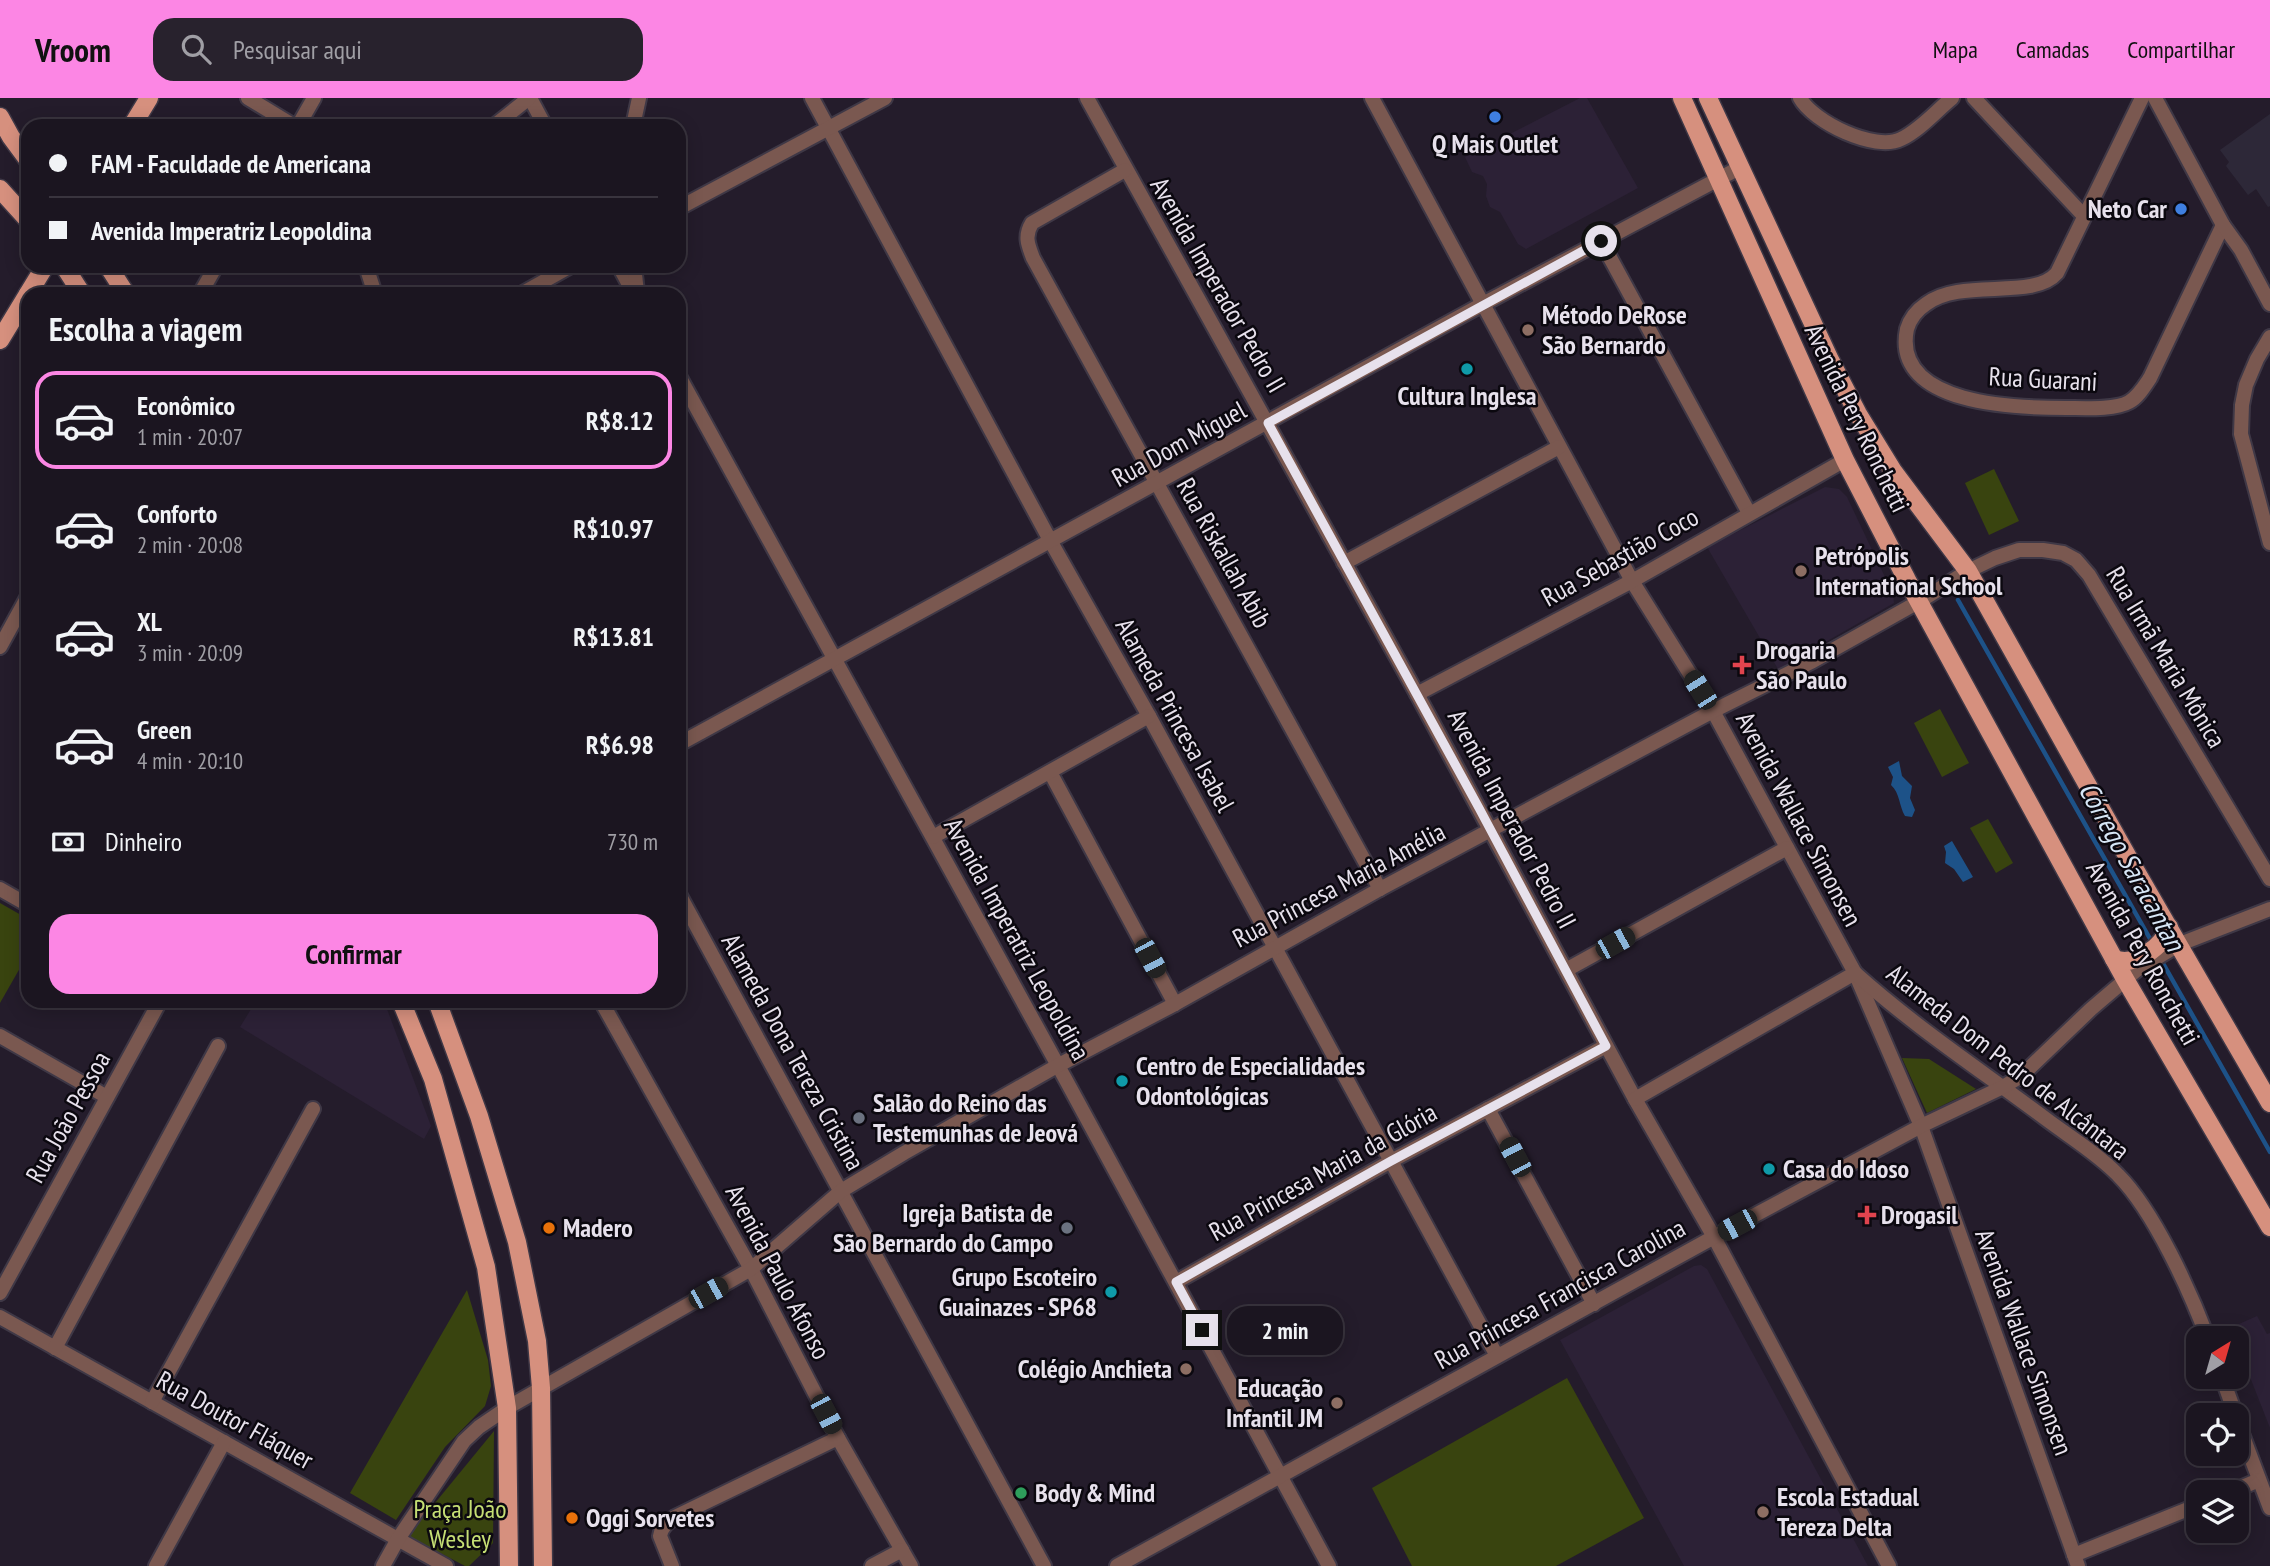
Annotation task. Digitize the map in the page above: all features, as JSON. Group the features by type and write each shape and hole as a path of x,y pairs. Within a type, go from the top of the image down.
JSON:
{"main road":[{"path":"136,119 149,98"},
{"name":"Avenida Pery Ronchetti","path":"1682,98 1846,460 1907,580 2114,959 2132,969 2270,1227"},
{"name":"Avenida Pery Ronchetti","path":"1709,98 1830,360 1858,414 1893,471 1968,571 2169,927 2169,946 2270,1103"},
{"path":"0,117 21,151"},
{"path":"0,189 21,212"},
{"path":"0,340 21,306"},
{"path":"2132,969 2169,946"},
{"path":"404,1008 433,1079 486,1267 508,1408 509,1566"},
{"path":"440,1008 480,1116 517,1242 537,1341 541,1388 543,1566"}],"street":[{"path":"248,98 284,119"},
{"path":"300,119 314,98"},
{"path":"503,119 529,98 541,119"},
{"path":"634,119 639,98"},
{"name":"Alameda Princesa Isabel","path":"812,98 1051,542 1149,716 1497,1356"},
{"path":"686,204 885,98"},
{"name":"Avenida Imperador Pedro II","path":"1087,98 1417,694 1635,1099 1714,1237 1889,1566"},
{"name":"Avenida Wallace Simonsen","path":"1372,98 1632,580 1713,711 1855,973 1921,1126 2076,1561"},
{"path":"1800,98 1817,116 1850,134 1886,143 1900,140 1952,98"},
{"path":"1974,98 2084,216"},
{"name":"Rua Guarani","path":"2141,98 2057,273 2051,279 2035,285 1950,291 1931,300 1916,311 1908,327 1906,347 1914,367 1927,382 1948,393 1983,403 2022,408 2090,408 2129,403 2150,379 2223,225"},
{"path":"2155,98 2223,225 2241,250 2270,304"},
{"name":"Rua Dom Miguel","path":"686,740 1483,304 1741,167"},
{"name":"Rua Riskallah Abib","path":"1125,170 1032,223 1027,231 1027,244 1380,889"},
{"path":"1601,241 1749,513"},
{"path":"534,287 558,273"},
{"path":"2270,337 2246,385 2241,434 2270,543"},
{"name":"Avenida Imperatriz Leopoldina","path":"686,389 933,836 1329,1566"},
{"path":"1344,564 1559,446"},
{"name":"Rua Sebastião Coco","path":"1417,694 1632,580 1846,460"},
{"name":"Rua Irmã Maria Mônica","path":"1968,571 1994,558 2019,550 2063,553 2076,560 2089,575 2270,879"},
{"name":"Rua Princesa Maria Amélia","path":"383,1566 464,1441 479,1427 541,1388 751,1269 841,1191 1057,1066 1175,1004 1380,889 1713,711 1813,661 1968,571"},
{"path":"0,647 21,609"},
{"path":"933,836 1149,716"},
{"path":"1049,772 1175,1004"},
{"path":"1566,970 1787,848"},
{"path":"0,888 21,901"},
{"name":"Alameda Dona Tereza Cristina","path":"686,907 1044,1566"},
{"path":"2169,946 2270,909"},
{"name":"Rua Princesa Francisca Carolina","path":"1117,1566 1714,1237 1921,1126 2003,1087 2021,1076 2132,969"},
{"path":"1635,1099 1855,973"},
{"name":"Alameda Dom Pedro de Alcântara","path":"1855,973 1919,1028 2003,1087 2119,1175 2164,1242 2202,1326"},
{"name":"Rua João Pessoa","path":"0,1293 156,1008"},
{"name":"Avenida Paulo Afonso","path":"605,1008 751,1269 838,1438 911,1566"},
{"path":"0,1036 107,1097"},
{"path":"55,1348 218,1046"},
{"name":"Rua Princesa Maria da Glória","path":"1176,1282 1391,1161 1606,1046"},
{"path":"152,1402 313,1109"},
{"path":"1488,1109 1594,1304"},
{"name":"Rua Doutor Fláquer","path":"0,1317 446,1566"},
{"path":"673,1566 660,1536 663,1527 675,1517 838,1438"},
{"path":"156,1566 224,1442"},
{"path":"2249,1453 2270,1508"},
{"path":"2249,1484 2259,1480"},
{"path":"2076,1561 2186,1511"},
{"path":"872,1566 902,1550"}],"shaded area":[{"path":"1580,98 1587,98 1638,188 1526,249 1518,244 1500,212 1490,207 1486,196 1487,184 1483,176 1472,172 1465,157"},
{"path":"2270,114 2268,207 2256,189 2248,195 2226,166 2229,162 2220,150"},
{"name":"Petrópolis International School","path":"1825,487 1839,489 1847,497 1893,594 1894,603 1778,669 1707,547"},
{"path":"252,1008 387,1008 431,1126 424,1139 240,1027"},
{"path":"1701,1265 1707,1269 1868,1566 1684,1566 1560,1340 1694,1266"},
{"path":"2257,1316 2267,1334 2270,1333 2270,1428 2249,1375 2249,1326 2234,1326"}],"green space":[{"path":"1994,469 2019,521 1989,535 1965,483"},
{"path":"1940,709 1969,763 1942,777 1914,723"},
{"path":"1988,819 2013,863 1996,873 1970,828"},
{"path":"0,903 21,915 21,966 0,1003"},
{"path":"1902,1058 1929,1059 1976,1089 1927,1113"},
{"path":"467,1290 488,1360 491,1386 485,1406 445,1447 396,1520 350,1493"},
{"path":"1567,1378 1644,1518 1556,1566 1412,1566 1372,1488"},
{"name":"Praça João Wesley","path":"494,1431 493,1543 469,1566 465,1566 408,1536"}],"water":[{"path":"1899,761 1902,776 1912,786 1910,798 1915,810 1912,817 1905,816 1891,785 1893,777 1888,767"},
{"path":"1952,841 1973,877 1963,882 1954,869 1945,863 1944,846"}],"waterway":[{"name":"Córrego Saracantan","path":"1958,600 2153,944"},
{"name":"Córrego Saracantan","path":"2160,958 2270,1152"}],"place":[{"name":"Q Mais Outlet","path":"1495,117"},
{"name":"Neto Car","path":"2181,209"},
{"name":"Método DeRose São Bernardo","path":"1528,330"},
{"name":"Cultura Inglesa","path":"1467,369"},
{"name":"Petrópolis International School","path":"1801,571"},
{"name":"Drogaria São Paulo","path":"1742,665"},
{"name":"Centro de Especialidades Odontológicas","path":"1122,1081"},
{"name":"Salão do Reino das Testemunhas de Jeová","path":"859,1118"},
{"name":"Casa do Idoso","path":"1769,1169"},
{"name":"Drogasil","path":"1867,1215"},
{"name":"Madero","path":"549,1228"},
{"name":"Igreja Batista de São Bernardo do Campo","path":"1067,1228"},
{"name":"Grupo Escoteiro Guainazes - SP68","path":"1111,1292"},
{"name":"Colégio Anchieta","path":"1186,1369"},
{"name":"Educação Infantil JM","path":"1337,1403"},
{"name":"Body & Mind","path":"1021,1493"},
{"name":"Escola Estadual Tereza Delta","path":"1763,1512"},
{"name":"Oggi Sorvetes","path":"572,1518"}],"route":[{"path":"1202,1330 1176,1282 1391,1161 1606,1046 1268,423 1601,241"}]}
